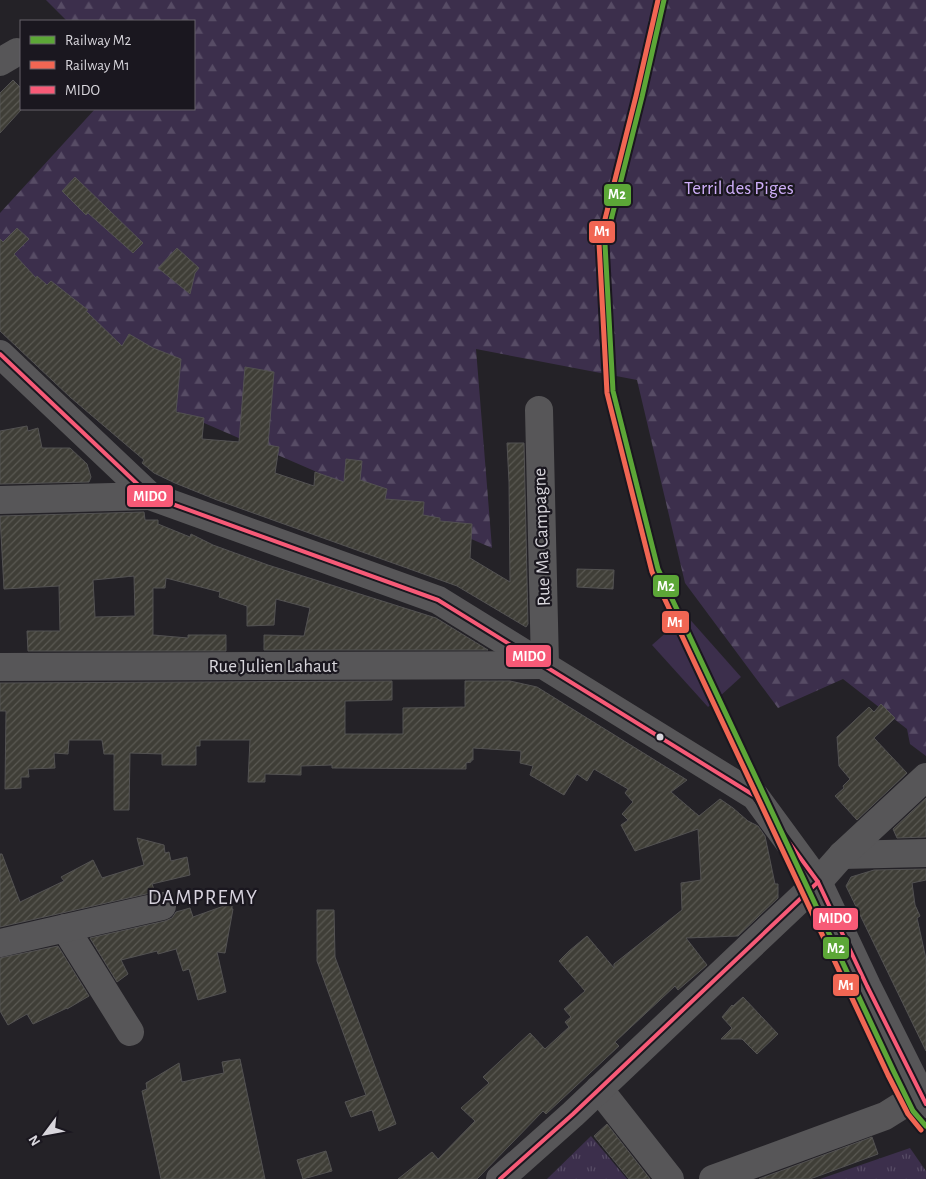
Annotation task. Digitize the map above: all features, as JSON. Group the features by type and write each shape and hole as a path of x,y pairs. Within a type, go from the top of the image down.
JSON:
{"street":[{"path":"0,354 150,496"},
{"name":"Rue Ma Campagne","path":"538,410 546,665"},
{"path":"0,500 150,496 438,600 546,665 755,796 818,882 923,1099 885,1116 713,1179"},
{"name":"Rue Julien Lahaut","path":"0,667 546,665"},
{"path":"500,1179 599,1089 818,882 842,855 926,777"},
{"path":"842,855 926,853"},
{"path":"0,943 162,906"},
{"path":"65,928 130,1032"},
{"path":"599,1089 670,1179"}],"green space":[{"name":"Terril des Piges","path":"46,0 926,0 926,756 910,744 907,729 843,679 778,708 685,583 637,380 476,349 492,548 151,400 0,264 0,213 94,110 195,110 195,20 66,20"},
{"path":"686,615 741,677 708,707 652,645"},
{"path":"591,1136 627,1179 547,1179"},
{"path":"910,1148 926,1171 926,1179 820,1179"}],"building":[{"path":"13,80 20,87 21,110 0,133 0,93"},
{"path":"75,177 143,243 133,253 88,213 86,215 62,191"},
{"path":"17,228 29,239 14,254 36,278 37,276 47,285 51,281 88,310 86,311 122,346 129,334 153,348 181,359 176,412 204,418 202,439 239,442 245,367 274,372 268,445 279,447 275,473 314,486 315,472 344,482 346,459 362,461 360,480 387,489 385,499 424,502 423,515 440,518 440,521 472,524 470,558 510,582 507,443 524,443 528,624 526,627 457,586 217,500 154,473 142,463 144,460 70,397 0,331 0,239 3,242"},
{"path":"177,248 199,268 195,273 190,294 158,268"},
{"path":"27,426 28,431 38,428 42,448 70,448 87,464 91,477 89,482 0,484 0,431"},
{"path":"144,512 145,520 158,520 158,524 190,537 191,534 213,545 268,565 436,618 488,650 264,650 264,635 304,636 310,608 276,599 274,625 247,626 247,606 219,597 220,592 166,578 165,588 153,588 153,635 188,638 188,635 226,635 226,651 28,651 27,631 60,631 59,586 4,589 0,516","holes":["134,576 135,616 95,617 93,580"]},
{"path":"577,569 614,570 613,589 577,587"},
{"path":"392,681 392,700 345,701 345,734 403,734 403,708 465,707 465,681 510,681 537,687 687,780 671,792 699,816 720,799 748,821 758,826 765,836 775,884 778,884 778,898 738,936 686,938 707,965 678,990 675,986 615,1042 619,1046 546,1114 543,1111 477,1179 398,1179 432,1152 438,1159 475,1121 461,1108 489,1083 483,1077 530,1033 545,1049 569,1027 565,1022 571,1017 564,1009 585,991 559,961 569,951 587,936 614,968 614,964 682,910 681,883 701,880 698,829 635,851 621,825 628,820 622,814 633,802 625,793 628,789 594,769 587,781 577,774 564,795 530,775 533,766 520,763 521,751 473,748 473,760 466,763 466,769 332,768 332,765 301,766 301,775 265,774 265,782 248,782 250,740 200,740 200,746 196,746 196,765 162,765 162,754 130,753 129,810 114,810 114,754 104,754 102,740 69,740 68,754 54,753 55,768 28,769 29,777 21,777 21,788 5,789 6,711 0,711 0,683"},
{"path":"881,704 895,718 874,738 907,773 857,820 835,796 850,779 839,766 837,737 869,707 874,712"},
{"path":"926,798 926,837 897,838 893,829"},
{"path":"137,838 164,845 165,853 169,852 171,861 187,857 190,875 152,884 155,892 0,927 0,854 2,854 20,902 64,881 61,877 93,860 102,878 144,865"},
{"path":"926,869 926,880 912,883 915,905 920,916 917,918 926,959 926,1051 846,886 851,877 874,870"},
{"path":"232,903 233,909 225,953 217,952 226,992 198,1000 189,969 183,971 176,949 158,954 157,951 121,960 128,974 117,982 90,938 165,921 172,918 176,912 190,908 193,917"},
{"path":"317,910 334,910 335,957 396,1124 379,1131 372,1110 351,1117 345,1102 366,1095 317,961"},
{"path":"58,946 89,996 67,1009 33,1024 27,1014 8,1025 0,1011 0,958"},
{"path":"743,997 778,1034 757,1054 742,1039 721,1039 732,1028 722,1017 732,1005"},
{"path":"240,1059 265,1179 161,1179 142,1091 147,1089 146,1083 179,1063 182,1082 224,1073 222,1062"},
{"path":"607,1124 650,1179 629,1179 594,1136"},
{"path":"872,1137 878,1154 810,1179 759,1179"},
{"path":"326,1151 332,1171 303,1179 297,1160"}],"rail line":[{"name":"M1","path":"658,0 599,243 607,393 652,572 888,1075 908,1114 921,1130"},
{"name":"M2","path":"664,0 605,244 613,391 658,569 894,1072 913,1111 926,1126"}],"transit line":[{"name":"MIDO","path":"0,354 150,496 438,600 755,796 818,882 926,1104"},
{"name":"MIDO","path":"500,1179 573,1114 818,882"}],"district":[{"name":"DAMPREMY","path":"203,897"}]}
